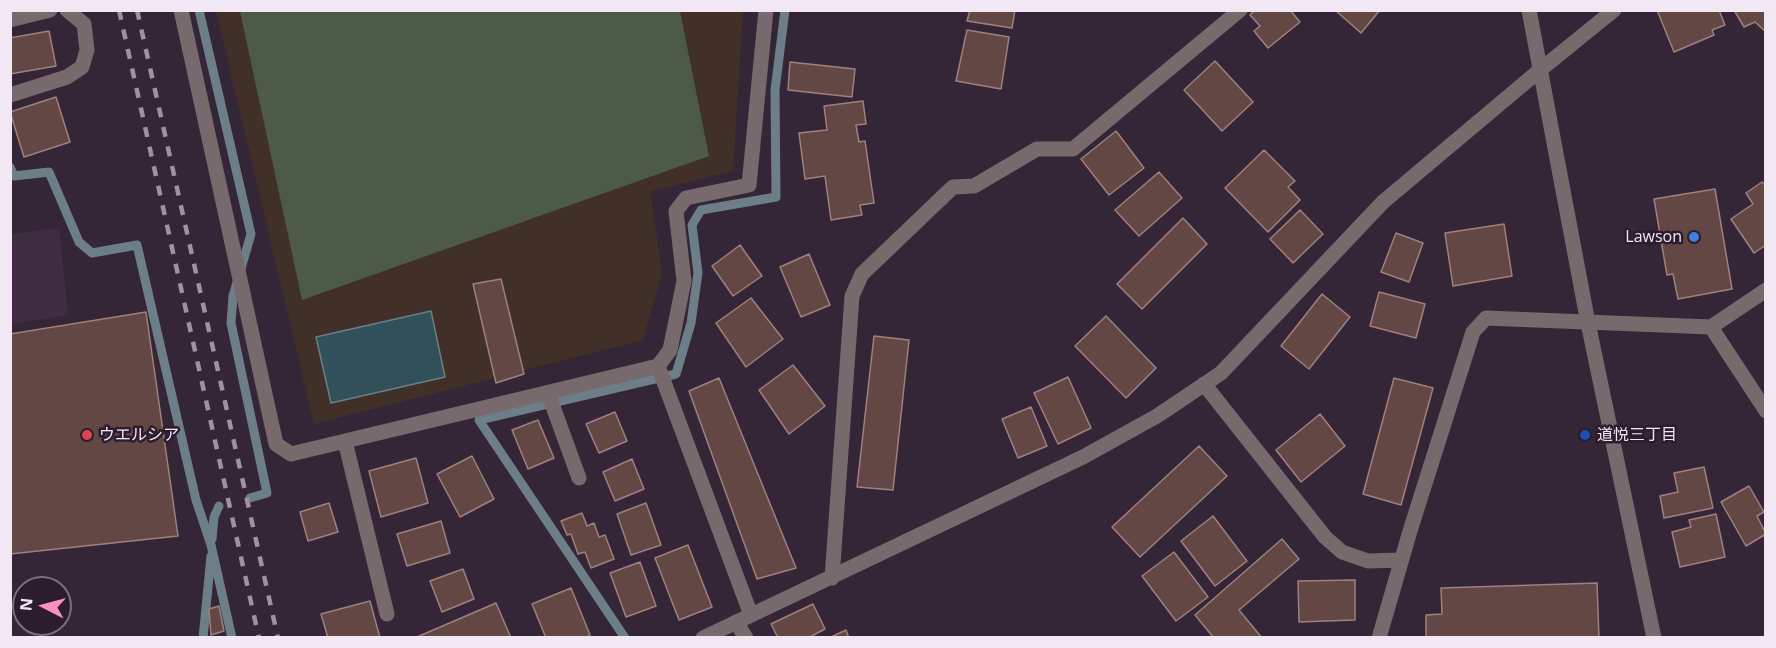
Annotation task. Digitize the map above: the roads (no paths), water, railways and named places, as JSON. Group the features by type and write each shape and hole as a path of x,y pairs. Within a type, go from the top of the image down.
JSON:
{"street":[{"path":"10,20 50,10"},
{"path":"10,95 67,77 82,67 87,50 84,24 68,10"},
{"path":"181,10 276,444 291,454 658,366 670,350 684,281 676,211 686,198 749,185 766,10"},
{"path":"832,578 852,296 862,274 953,187 974,186 1037,149 1072,148 1240,10"},
{"path":"1529,10 1588,322 1654,638"},
{"path":"703,638 1083,457 1156,416 1221,373 1383,202 1614,10"},
{"path":"1379,638 1401,560 1473,332 1486,318 1711,327 1766,291"},
{"path":"1711,327 1766,411"},
{"path":"658,366 751,615"},
{"path":"1204,384 1324,537 1342,552 1368,561 1401,560"},
{"path":"548,394 579,478"},
{"path":"345,441 387,614"},
{"path":"736,622 746,638"}],"water":[{"path":"431,311 445,377 331,403 316,337"}],"waterway":[{"path":"199,10 251,234 233,296 231,323 267,493 250,498"},
{"path":"625,638 479,420 676,374 691,323 698,273 692,225 701,210 776,197 775,90 785,10"},
{"path":"10,167 14,176 49,172 79,242 92,253 137,245 196,500 211,545 232,638"},
{"path":"212,539 214,517 219,506"},
{"path":"203,638 211,556"}],"railway":[{"path":"119,10 259,638"},
{"path":"137,10 278,638"}],"place":[{"name":"Lawson","path":"1694,237"},
{"name":"ウエルシア","path":"87,435"},
{"name":"道悦三丁目","path":"1585,435"}]}
